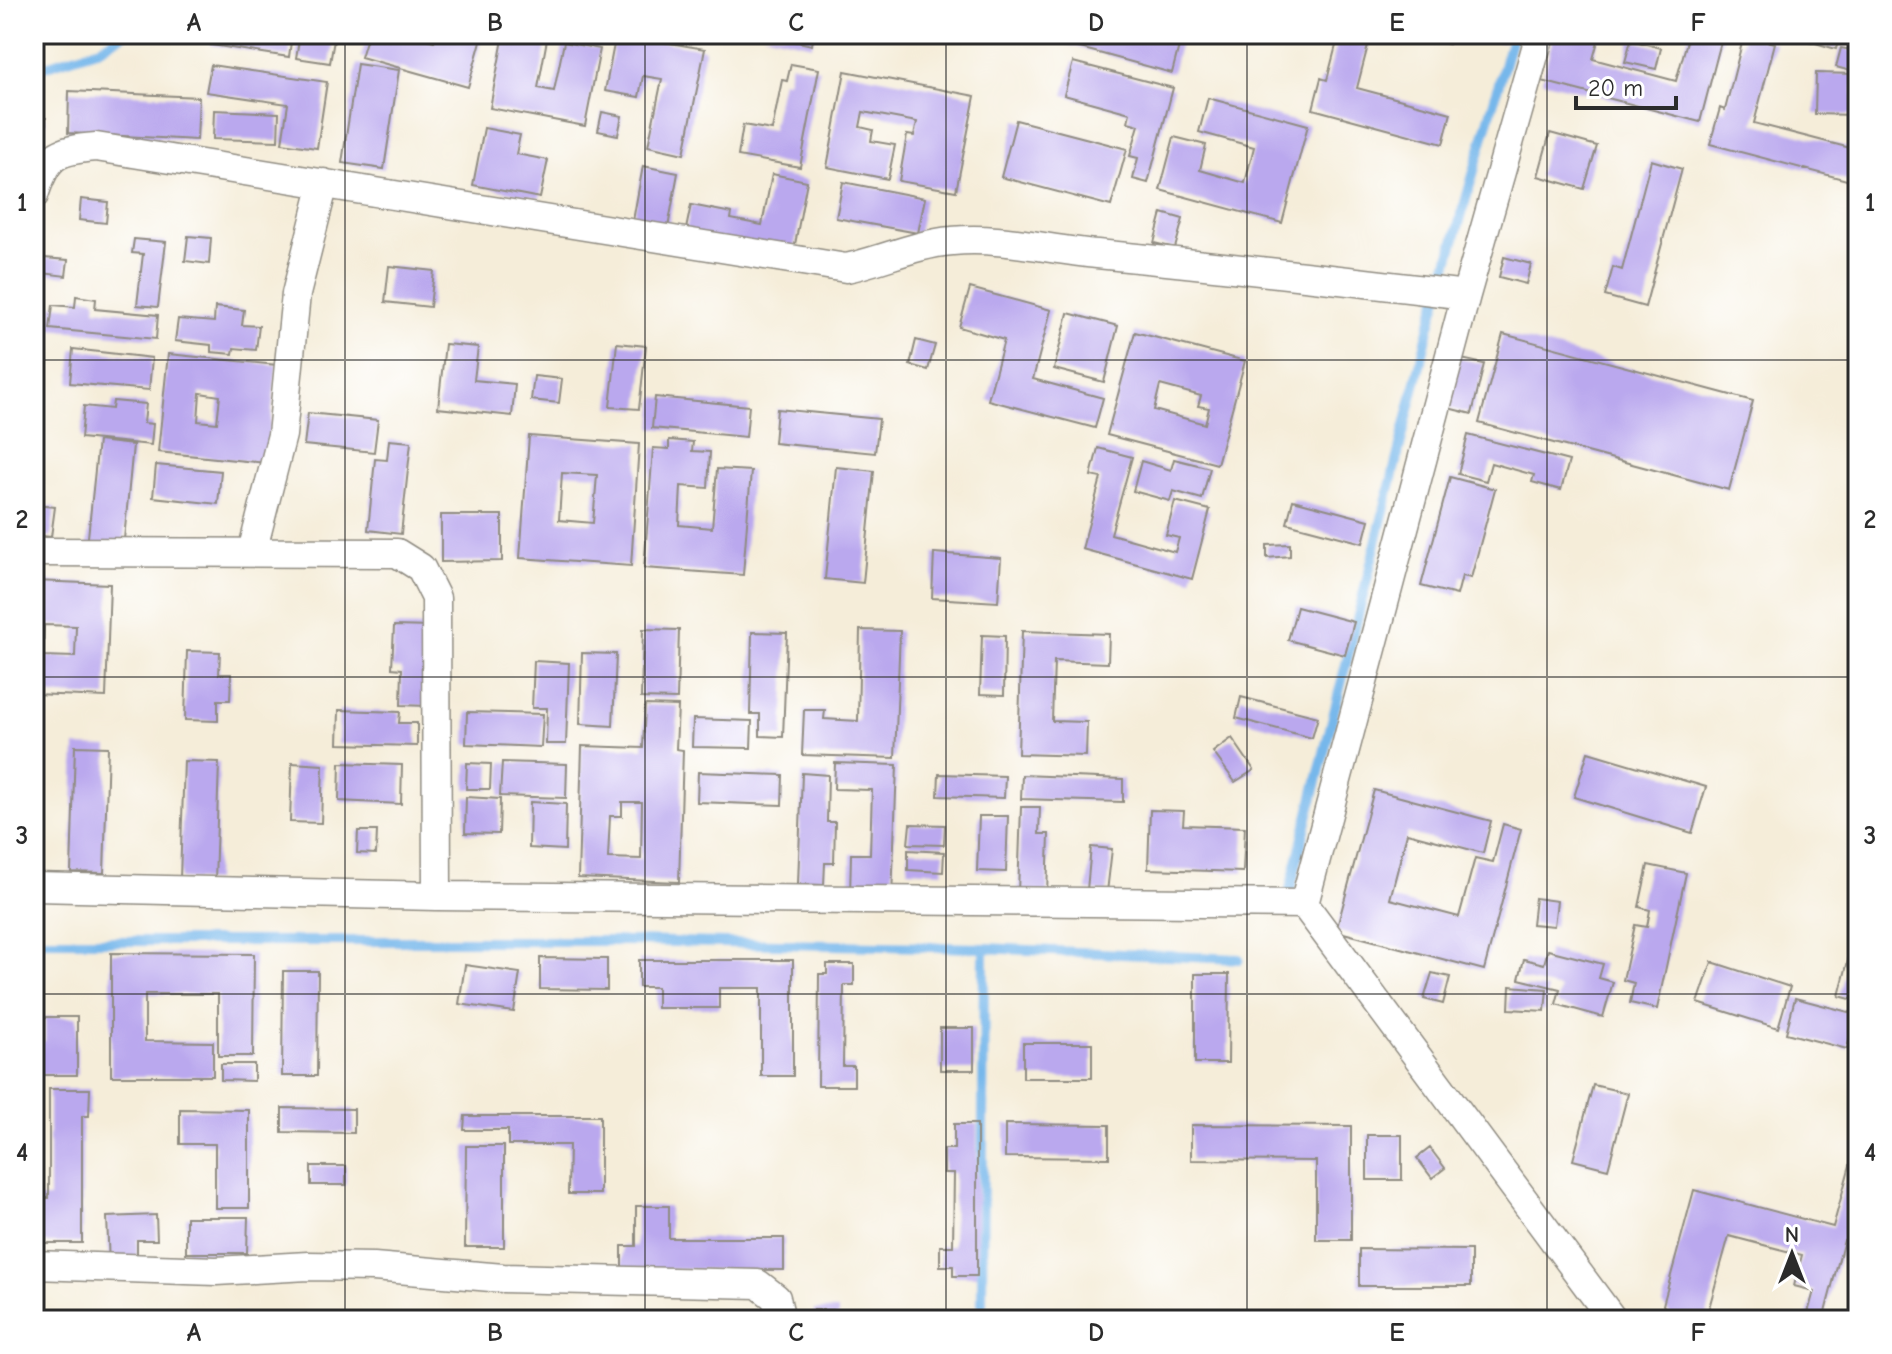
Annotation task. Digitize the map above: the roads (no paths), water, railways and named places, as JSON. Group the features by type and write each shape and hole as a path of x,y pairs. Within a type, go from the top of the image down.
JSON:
{"street":[{"path":"1304,904 1466,295 1540,34"},
{"path":"34,195 44,166 67,149 96,147 846,268 950,241 985,240 1068,252 1281,272 1466,295"},
{"path":"252,552 282,435 296,294 324,183"},
{"path":"34,552 397,553 421,568 436,598 437,896"},
{"path":"34,887 437,896 1304,904"},
{"path":"1304,904 1613,1320"},
{"path":"34,1265 79,1269 216,1271 308,1266 374,1267 503,1278 758,1284 776,1298 781,1320"}],"waterway":[{"path":"34,70 96,50 124,34"},
{"path":"1287,902 1429,329 1513,34"},
{"path":"34,941 626,941 984,948 1239,959"},
{"path":"982,1304 984,948"}]}
